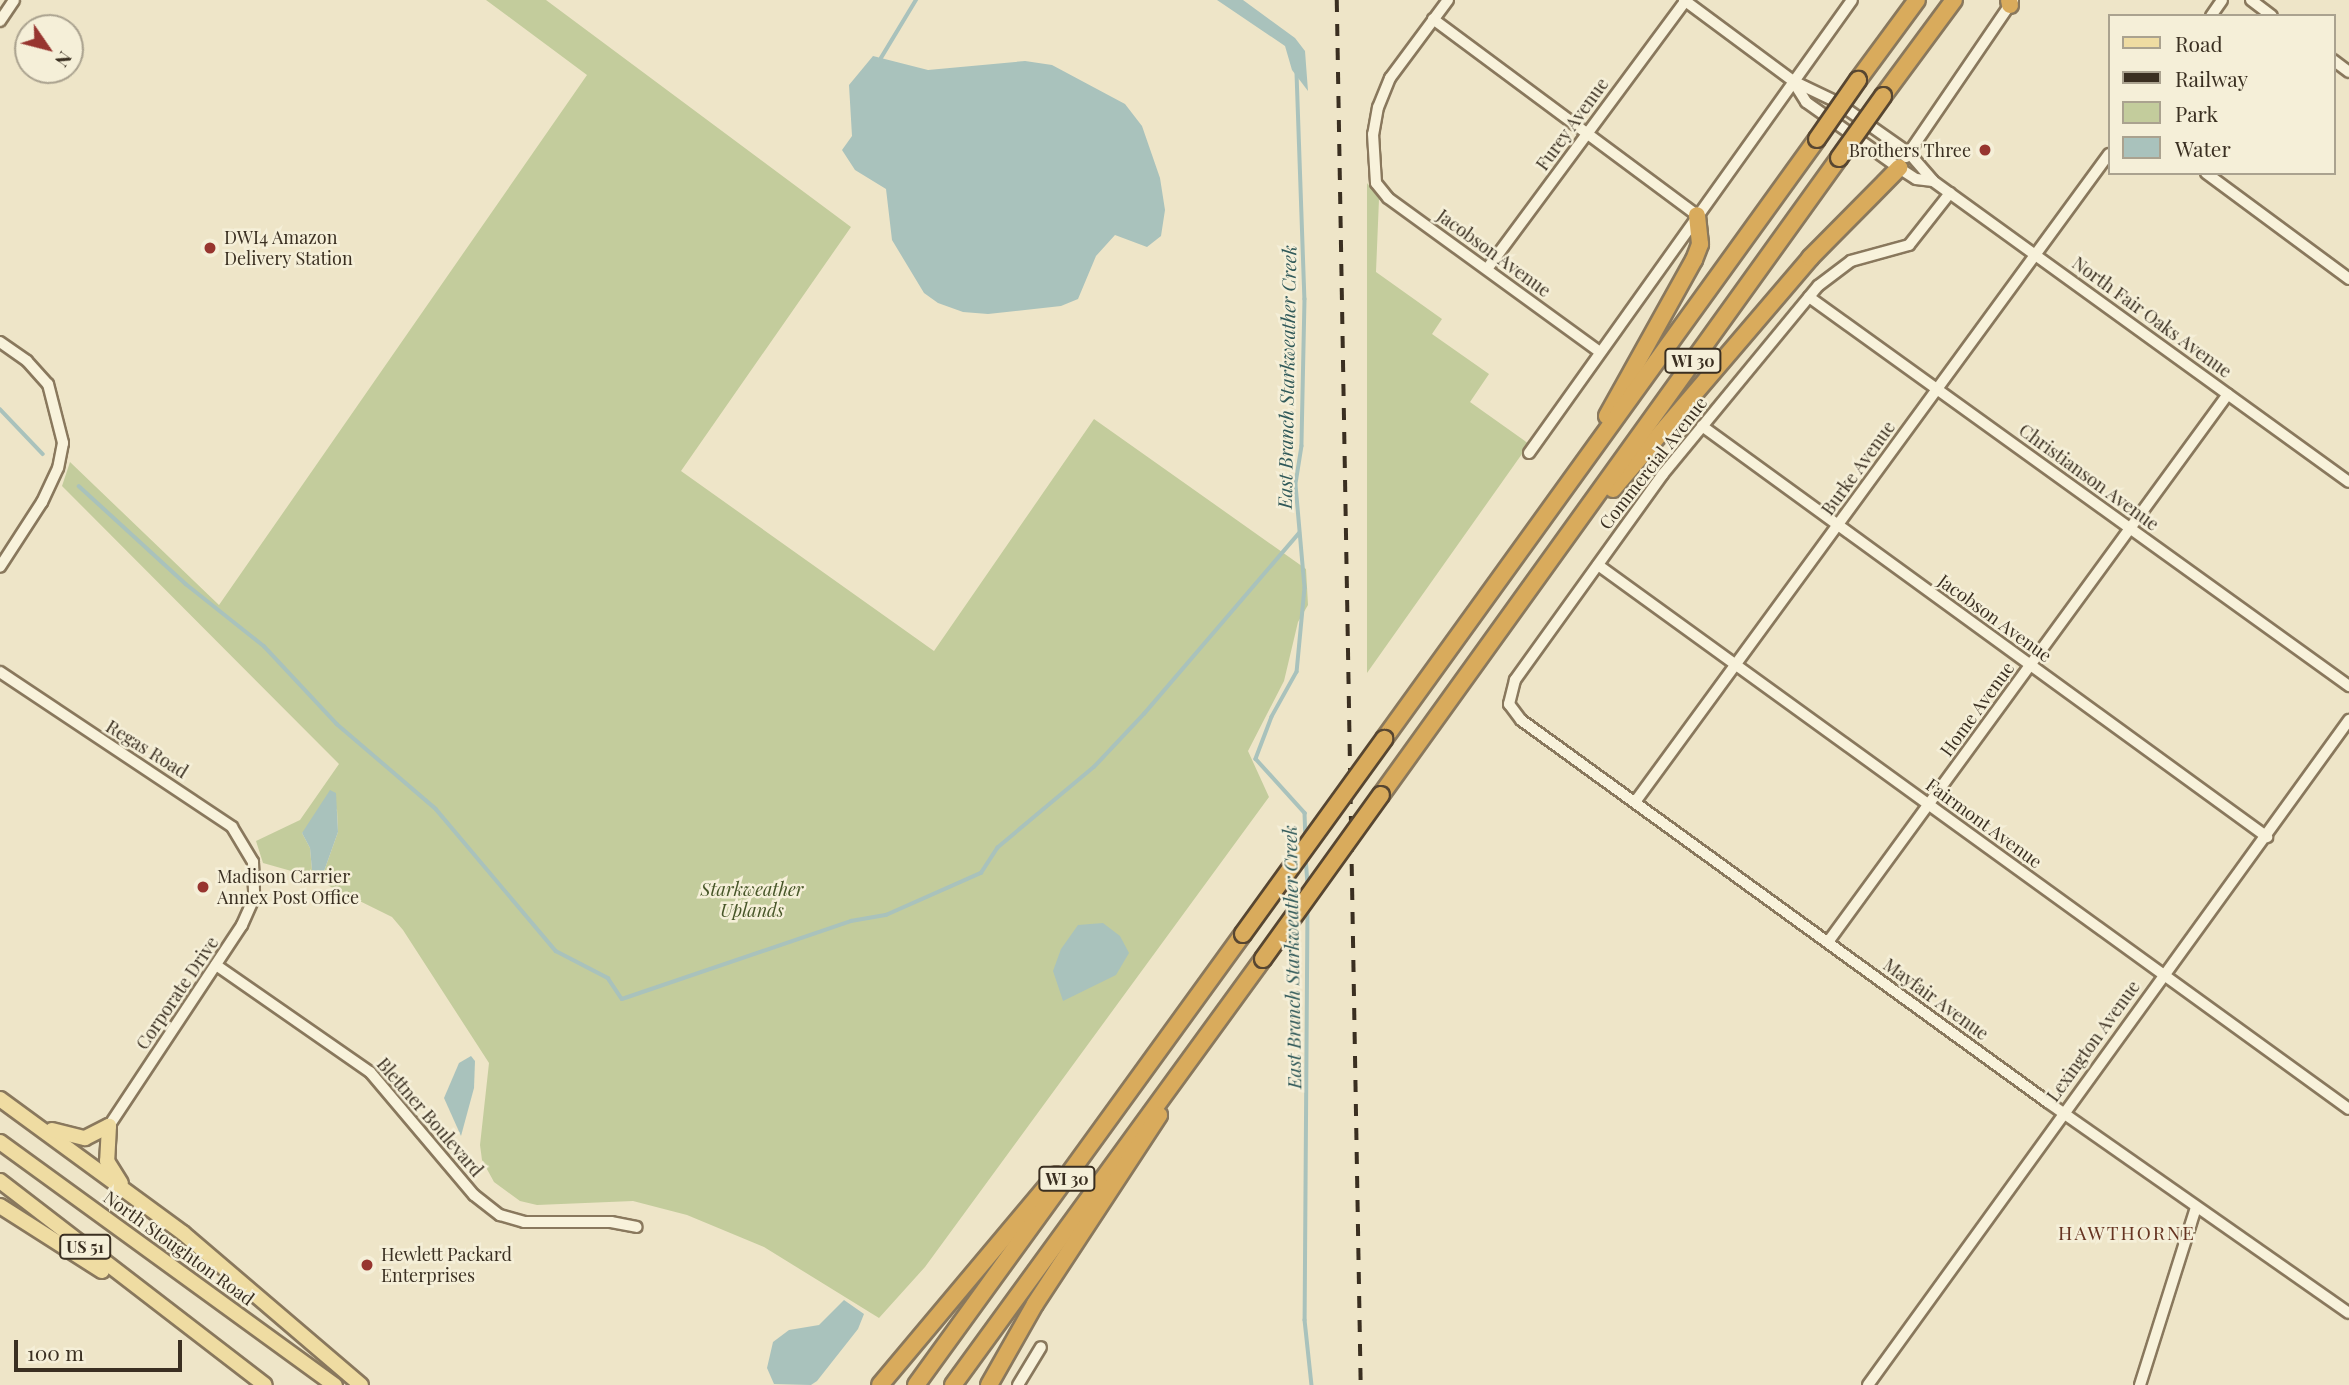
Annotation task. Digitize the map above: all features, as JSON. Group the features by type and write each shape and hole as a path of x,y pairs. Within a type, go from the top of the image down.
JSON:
{"highway":[{"name":"WI 30","path":"916,1385 1917,0"},
{"name":"WI 30","path":"953,1385 1954,0"},
{"path":"1546,565 1810,258 1899,169"},
{"path":"1565,488 1694,260 1700,244 1697,215"},
{"path":"880,1385 1045,1191 1216,972"},
{"path":"989,1385 1035,1304 1150,1133 1183,1069"}],"main road":[{"path":"0,1099 143,1202"},
{"path":"19,1113 75,1138 109,1126 106,1150 111,1171 143,1202 360,1385"},
{"name":"North Stoughton Road","path":"0,1142 335,1385"},
{"name":"US 51","path":"0,1181 265,1385"},
{"path":"0,1206 170,1314"}],"street":[{"path":"0,21 15,0"},
{"path":"1448,0 1433,19 1697,215"},
{"name":"North Fair Oaks Avenue","path":"1685,0 1793,81 1835,101 1909,153 1933,181 2349,482"},
{"name":"Furey Avenue","path":"1487,269 1685,0"},
{"path":"1529,453 1852,0"},
{"path":"2251,0 2270,14"},
{"path":"1899,169 2011,2"},
{"name":"Jacobson Avenue","path":"1433,19 1390,78 1378,107 1373,134 1375,177 1388,198 1600,352"},
{"name":"North Fair Oaks Avenue","path":"1793,81 1806,102 1899,169 1916,179 1933,181"},
{"name":"Burke Avenue","path":"1635,802 2108,155"},
{"path":"2209,175 2349,279"},
{"name":"Commercial Avenue","path":"1509,704 1515,680 1598,565 1702,426 1809,297 1851,261 1909,245 1950,193"},
{"name":"Christianson Avenue","path":"1809,297 2349,686"},
{"path":"0,342 26,361 48,384 63,443 58,468 42,502 0,567"},
{"name":"Home Avenue","path":"1828,942 2228,394"},
{"name":"Jacobson Avenue","path":"1702,426 2267,837"},
{"name":"Fairmont Avenue","path":"1598,565 2349,1109"},
{"name":"Regas Road","path":"0,672 232,827 247,849 254,872"},
{"name":"Mayfair Avenue","path":"1509,704 1521,720 2063,1113 2349,1313"},
{"name":"Lexington Avenue","path":"1868,1385 2163,975 2267,837 2349,720"},
{"name":"Corporate Drive","path":"109,1126 216,965 251,907 254,872"},
{"name":"Blettner Boulevard","path":"216,965 370,1072 474,1195 500,1215 524,1222 611,1222 637,1227"},
{"path":"2140,1385 2196,1206"},
{"path":"1018,1385 1041,1347"}],"green space":[{"name":"Starkweather Uplands","path":"486,0 546,0 851,227 681,471 934,651 1094,419 1306,569 1308,605 1298,622 1284,681 1248,751 1269,797 925,1267 879,1318 764,1247 687,1215 633,1201 537,1205 520,1201 494,1182 482,1160 480,1145 489,1063 403,930 392,917 309,876 263,863 256,841 300,820 339,764 62,486 70,462 219,605 587,75","holes":["337,809 338,832 323,874 312,870 310,848 302,833"]},
{"path":"1367,183 1379,199 1376,272 1442,319 1432,334 1489,374 1470,402 1529,444 1367,673"}],"water":[{"path":"1217,0 1243,0 1295,38 1305,51 1308,91 1292,70 1285,46"},
{"path":"873,56 928,70 1025,61 1052,65 1125,104 1142,126 1160,178 1165,210 1161,236 1147,247 1115,235 1096,256 1078,299 1061,306 988,314 963,312 938,303 924,293 892,240 886,189 855,170 842,150 852,136 849,85"},
{"path":"330,790 336,793 338,832 323,874 312,870 310,848 302,833"},
{"path":"1103,923 1120,936 1129,953 1116,975 1063,1001 1053,971 1061,949 1078,925"},
{"path":"471,1056 475,1061 474,1088 461,1136 444,1098 459,1063"},
{"path":"844,1300 864,1314 858,1329 817,1381 811,1385 774,1384 767,1368 773,1342 789,1330 819,1325"}],"waterway":[{"path":"881,58 916,0"},
{"name":"East Branch Starkweather Creek","path":"1297,73 1305,299 1302,446 1296,485 1305,588 1297,672 1272,717 1256,759 1305,813 1306,838"},
{"path":"0,409 43,454"},
{"path":"79,486 186,584 264,646 337,724 436,809 556,951 608,978 622,999 851,921 886,915 981,873 997,848 1094,767 1144,714 1299,533"},
{"name":"East Branch Starkweather Creek","path":"1306,856 1308,886"},
{"name":"East Branch Starkweather Creek","path":"1308,905 1305,1320 1312,1385"}],"railway":[{"path":"1337,0 1361,1385"}],"place":[{"name":"Brothers Three","path":"1985,150"},
{"name":"DWI4 Amazon Delivery Station","path":"210,248"},
{"name":"Madison Carrier Annex Post Office","path":"203,887"},
{"name":"Hewlett Packard Enterprises","path":"367,1265"}],"district":[{"name":"HAWTHORNE","path":"2127,1233"}]}
